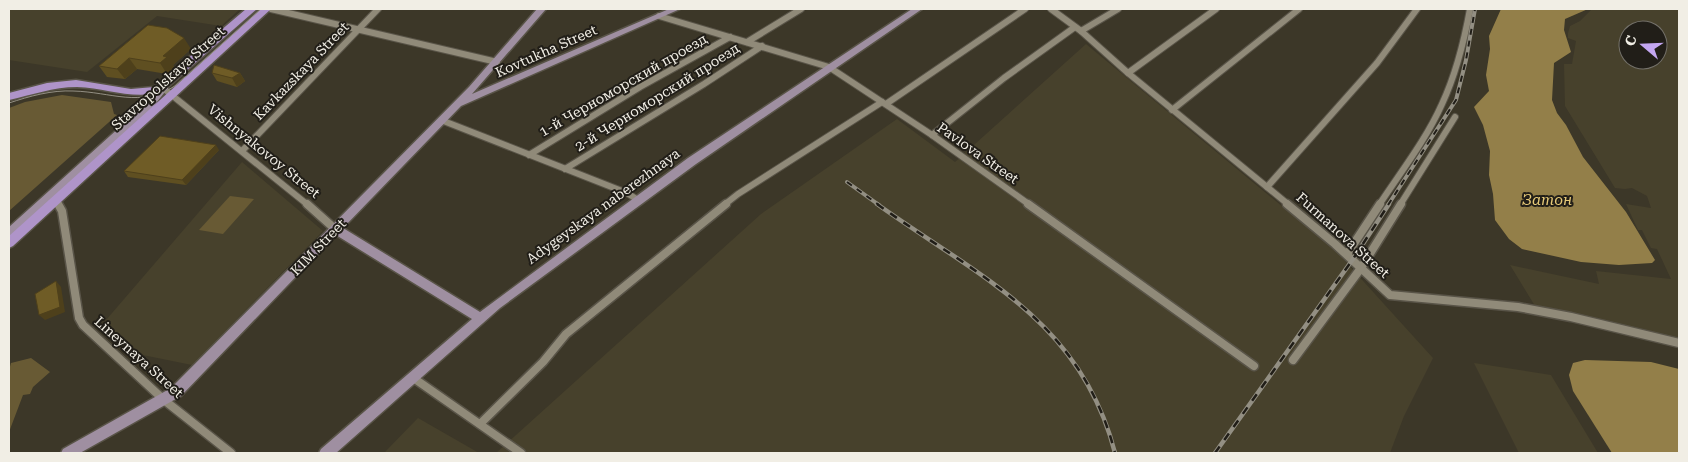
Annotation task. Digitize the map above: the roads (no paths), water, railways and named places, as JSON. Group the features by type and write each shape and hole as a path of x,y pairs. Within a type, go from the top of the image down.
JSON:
{"main road":[{"name":"Stavropolskaya Street","path":"9,243 112,148 252,9"},
{"name":"Stavropolskaya Street","path":"168,92 266,9"},
{"path":"9,98 35,89 66,84 85,84 130,92 168,92"},
{"name":"Stavropolskaya Street","path":"112,148 145,114 153,101 144,95 130,92"}],"street":[{"path":"271,9 359,28 363,31 498,62"},
{"name":"Kavkazskaya Street","path":"242,151 378,9"},
{"name":"KIM Street","path":"68,453 176,392 498,62 542,9"},
{"name":"Kovtukha Street","path":"455,106 676,9"},
{"path":"747,42 801,9"},
{"name":"Adygeyskaya naberezhnaya","path":"326,453 480,318 638,200 829,67 918,9"},
{"path":"480,424 543,362 566,334 738,194 884,103 1025,9"},
{"name":"Furmanova Street","path":"1051,9 1078,29 1128,74 1347,254 1390,295 1518,307 1571,317 1679,343"},
{"path":"932,136 1004,78 1078,29 1118,9"},
{"path":"1128,74 1216,9"},
{"path":"1172,110 1299,9"},
{"path":"1267,187 1377,63 1417,9"},
{"path":"1347,254 1425,135 1442,105 1461,54 1470,9"},
{"name":"Pavlova Street","path":"659,16 829,67 932,136 1254,366"},
{"name":"1-й Черноморский проезд","path":"529,155 640,86 730,37"},
{"name":"2-й Черноморский проезд","path":"565,169 704,84 762,46"},
{"name":"Stavropolskaya Street","path":"9,233 153,101 168,92"},
{"name":"Vishnyakovoy Street","path":"168,92 289,188 335,230 480,318"},
{"path":"1293,360 1361,268 1454,117"},
{"path":"441,120 627,193 638,200"},
{"name":"Lineynaya Street","path":"56,198 62,211 79,318 83,325 164,400 231,453"},
{"path":"412,377 521,453"}],"water":[{"name":"Затон","path":"1501,9 1588,9 1565,19 1564,30 1571,52 1554,63 1552,100 1557,113 1566,125 1583,157 1626,212 1655,260 1652,263 1619,265 1581,262 1522,249 1509,239 1495,220 1489,175 1490,151 1483,125 1474,107 1489,91 1486,75 1490,49 1489,36"},
{"path":"1585,360 1651,362 1679,369 1679,453 1612,453 1573,391 1569,375 1573,363"}],"tram line":[{"path":"9,103 57,91 87,92 137,98 162,93 175,86 261,9"}],"railway":[{"path":"1388,205 1456,100 1466,60 1475,9"},
{"path":"847,182 879,205"},
{"path":"877,204 988,280 1022,306 1052,335 1078,368 1099,407 1115,453"},
{"path":"1215,453 1353,259 1389,204"}]}
